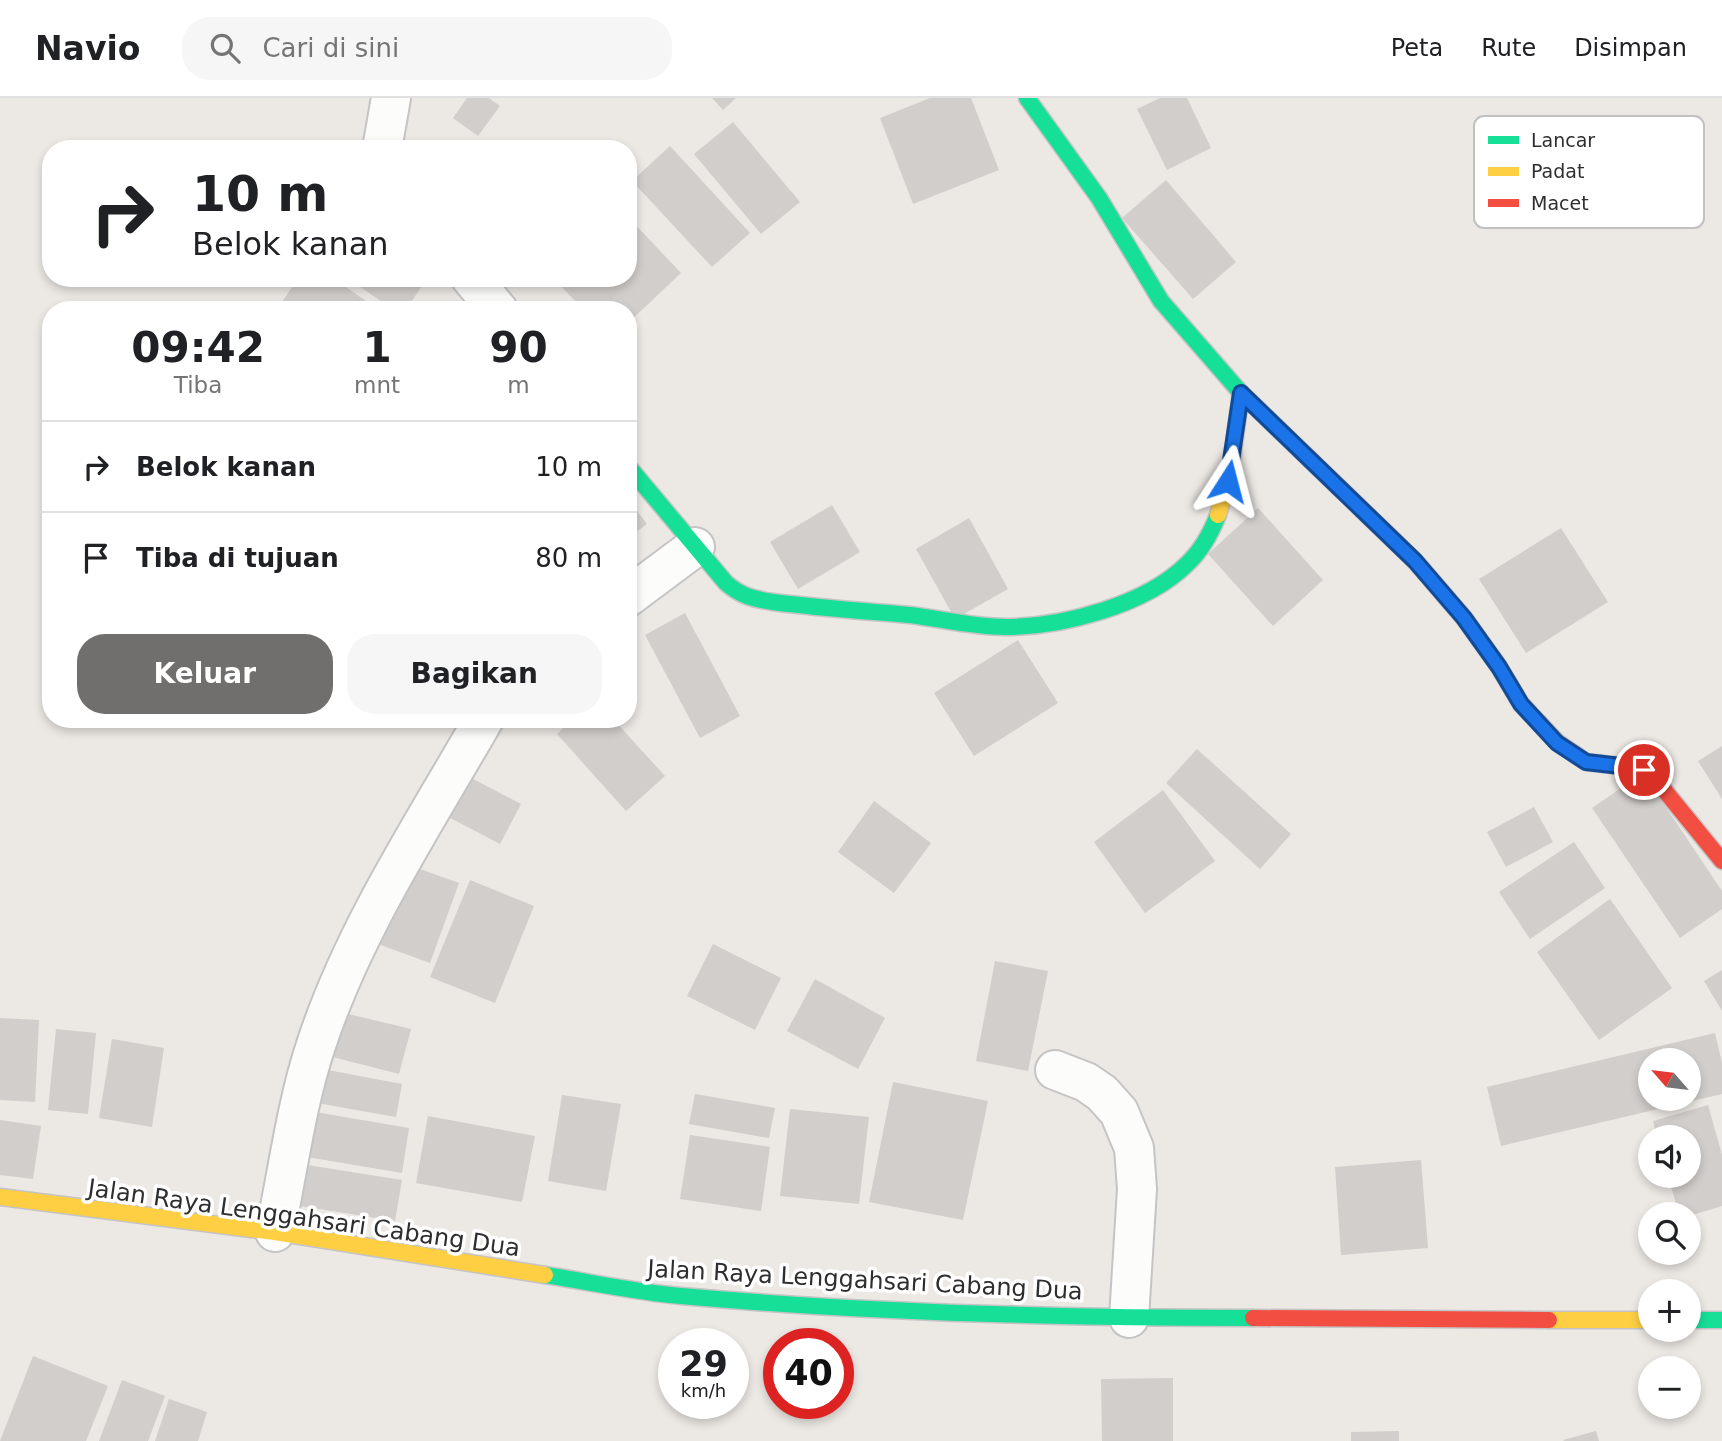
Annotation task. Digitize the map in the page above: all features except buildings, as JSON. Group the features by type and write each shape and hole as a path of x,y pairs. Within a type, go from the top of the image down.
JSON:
{"street":[{"path":"384,140 391,98"},
{"path":"1027,98 1099,198 1161,301 1241,393 1415,561 1464,618 1499,667 1521,704 1557,743 1586,762 1638,768 1652,775 1722,861"},
{"path":"479,287 490,301"},
{"path":"637,477 726,583 739,594 751,599 1005,627 1063,621 1120,604 1148,591 1179,570 1202,548 1219,513 1228,481 1241,393"},
{"path":"637,590 695,547"},
{"path":"275,1232 306,1081 331,1004 374,912 479,728"},
{"path":"1055,1070 1086,1082 1102,1093 1119,1112 1134,1148 1137,1188 1129,1318"},
{"name":"Jalan Raya Lenggahsari Cabang Dua","path":"0,1196 275,1232 679,1296 895,1310 1129,1318 1638,1320"},
{"path":"1701,1320 1722,1320"}],"traffic: fast":[{"path":"1027,98 1099,198 1161,301 1241,393 1415,561 1464,618"},
{"path":"637,477 726,583 742,594 773,602 910,615 981,626 1052,623 1102,611 1126,602 1170,578 1187,564 1206,541 1218,515"},
{"path":"545,1275 664,1294 824,1307 1039,1316 1253,1318"},
{"path":"1701,1320 1722,1320"}],"traffic: slow":[{"path":"1218,515 1230,473 1241,393"},
{"path":"0,1197 275,1232 545,1275"},
{"path":"1549,1320 1638,1320"}],"traffic: jam":[{"path":"1464,618 1499,667 1521,704 1557,742 1586,762 1638,768 1652,775 1722,861"},
{"path":"1253,1318 1549,1320"}],"route":[{"path":"1228,481 1241,393 1415,561 1464,618 1499,667 1521,704 1557,743 1586,762 1644,770"}]}
